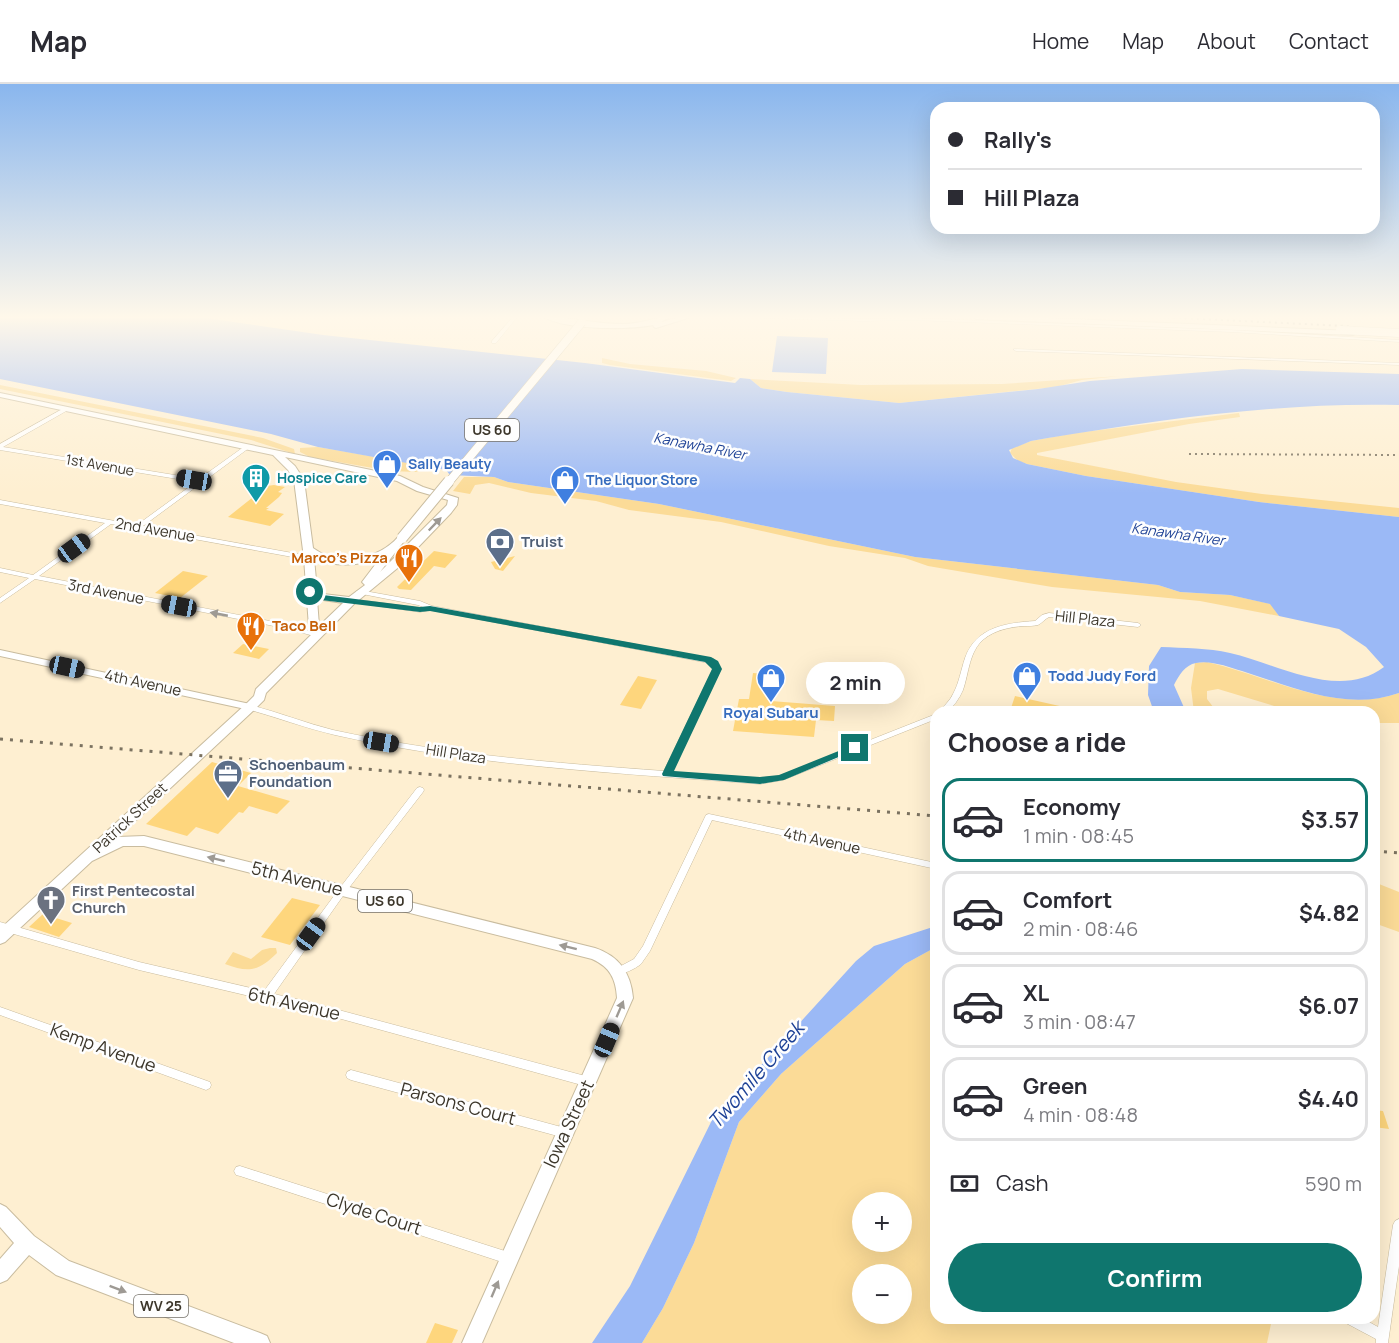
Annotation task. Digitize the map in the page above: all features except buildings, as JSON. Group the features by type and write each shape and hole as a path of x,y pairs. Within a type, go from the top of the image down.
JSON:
{"main road":[{"name":"Patrick Street","path":"3,931 88,857 255,702 268,694 330,632 394,547 538,376"},
{"path":"0,395 400,479 420,489 453,498 448,511 396,564 355,598 321,597 310,592"},
{"path":"277,454 290,466 298,480 308,553 314,627 318,635"},
{"path":"290,466 296,462 310,461"},
{"path":"308,553 346,562 377,556 394,547"},
{"name":"Patrick Street","path":"255,702 260,692 339,611 355,598"},
{"path":"136,813 135,832 144,841"},
{"path":"88,857 121,841 144,841"},
{"name":"5th Avenue","path":"144,841 595,954 611,962 620,971"},
{"name":"Iowa Street","path":"472,1343 625,998 625,987 620,971"},
{"name":"WV 25","path":"0,1213 27,1243 63,1268 260,1343"},
{"path":"0,1273 27,1243"}],"street":[{"path":"0,447 66,409"},
{"name":"1st Avenue","path":"0,447 200,482"},
{"path":"138,527 247,447"},
{"name":"2nd Avenue","path":"0,502 138,527 308,553"},
{"path":"0,601 110,522"},
{"name":"3rd Avenue","path":"0,570 285,626 318,635"},
{"path":"355,598 378,596 420,603 430,608 704,658 715,663 717,669 667,774"},
{"path":"355,598 420,610 430,608"},
{"name":"Hill Plaza","path":"949,706 958,696 970,651 989,633 1006,626 1037,623 1044,616 1049,615 1138,625"},
{"name":"4th Avenue","path":"0,652 255,702"},
{"name":"Hill Plaza","path":"255,702 322,729 392,744 497,760 760,781 780,778 930,718"},
{"path":"266,997 342,891 420,790"},
{"name":"4th Avenue","path":"620,971 637,962 647,948 709,817 930,865"},
{"name":"6th Avenue","path":"3,931 589,1082"},
{"name":"Kemp Avenue","path":"0,1011 206,1085"},
{"name":"Parsons Court","path":"351,1075 565,1133"},
{"name":"Clyde Court","path":"240,1171 508,1258"},
{"path":"1358,1324 1382,1339 1399,1225"}],"shaded area":[{"path":"691,376 736,378 731,381"},
{"path":"1120,376 1082,380 1056,387 899,403 761,388 750,379 861,385 1002,384"},
{"path":"0,385 263,438 294,449 295,454 251,440 0,389"},
{"path":"1239,413 1240,417 1189,424 1037,453 1037,455 1176,482 1262,494 1399,508 1399,517 1259,502 1086,476 1027,464 1018,461 1010,453 1012,448 1031,441 1075,433"},
{"path":"318,447 427,466 416,472 390,471 310,457 300,452 300,448"},
{"path":"464,477 494,477 508,482 659,504 915,557 1158,585 1180,592 1230,595 1271,604 1279,616 1200,601 1052,587 928,566 905,558 829,546 721,522 629,510 596,501 531,493 489,483 475,485 470,494 453,491"},
{"path":"1207,662 1327,697 1375,699 1399,693 1399,723 1380,723 1380,706 1274,706 1218,689 1207,691 1207,699 1212,706 1193,706 1191,688 1195,663"},
{"path":"1380,884 1399,892 1399,932 1380,925"},
{"path":"276,948 277,953 259,967 241,969 225,964 233,952 251,959 262,950"},
{"path":"930,950 930,1324 1271,1324 1267,1343 642,1343 663,1308 694,1243 739,1122 781,1074 905,964"}],"water":[{"name":"Kanawha River","path":"0,376 681,376 735,383 740,378 750,379 761,388 899,403 1156,376 1399,376 1399,405 1311,406 1223,413 1048,438 1031,441 1009,450 1013,458 1027,464 1086,476 1259,502 1399,517 1399,693 1359,700 1339,699 1300,690 1225,666 1202,662 1186,668 1174,685 1183,706 1152,706 1148,695 1149,666 1161,647 1205,649 1230,653 1308,677 1328,680 1348,681 1366,677 1384,667 1366,647 1339,629 1279,616 1270,604 1230,595 1180,592 1158,585 915,557 659,504 508,482 494,477 450,475 446,470 318,447 271,434 0,379"},
{"name":"Twomile Creek","path":"930,928 930,950 905,964 781,1074 739,1122 694,1243 663,1308 642,1343 592,1343 630,1286 713,1118 856,961 874,946"}],"railway":[{"path":"1189,454 1399,455"},
{"path":"0,739 930,816"},
{"path":"1380,851 1399,853"}],"place":[{"name":"Sally Beauty","path":"387,490"},
{"name":"Hospice Care","path":"256,504"},
{"name":"The Liquor Store","path":"565,506"},
{"name":"Truist","path":"500,568"},
{"name":"Marco's Pizza","path":"409,584"},
{"name":"Taco Bell","path":"251,652"},
{"name":"Todd Judy Ford","path":"1027,702"},
{"name":"Royal Subaru","path":"771,704"},
{"name":"Schoenbaum Foundation","path":"228,800"},
{"name":"First Pentecostal Church","path":"51,926"}],"route":[{"path":"310,592 321,597 420,610 430,608 708,659 715,663 717,669 667,774 760,781 780,778 855,748"}]}
